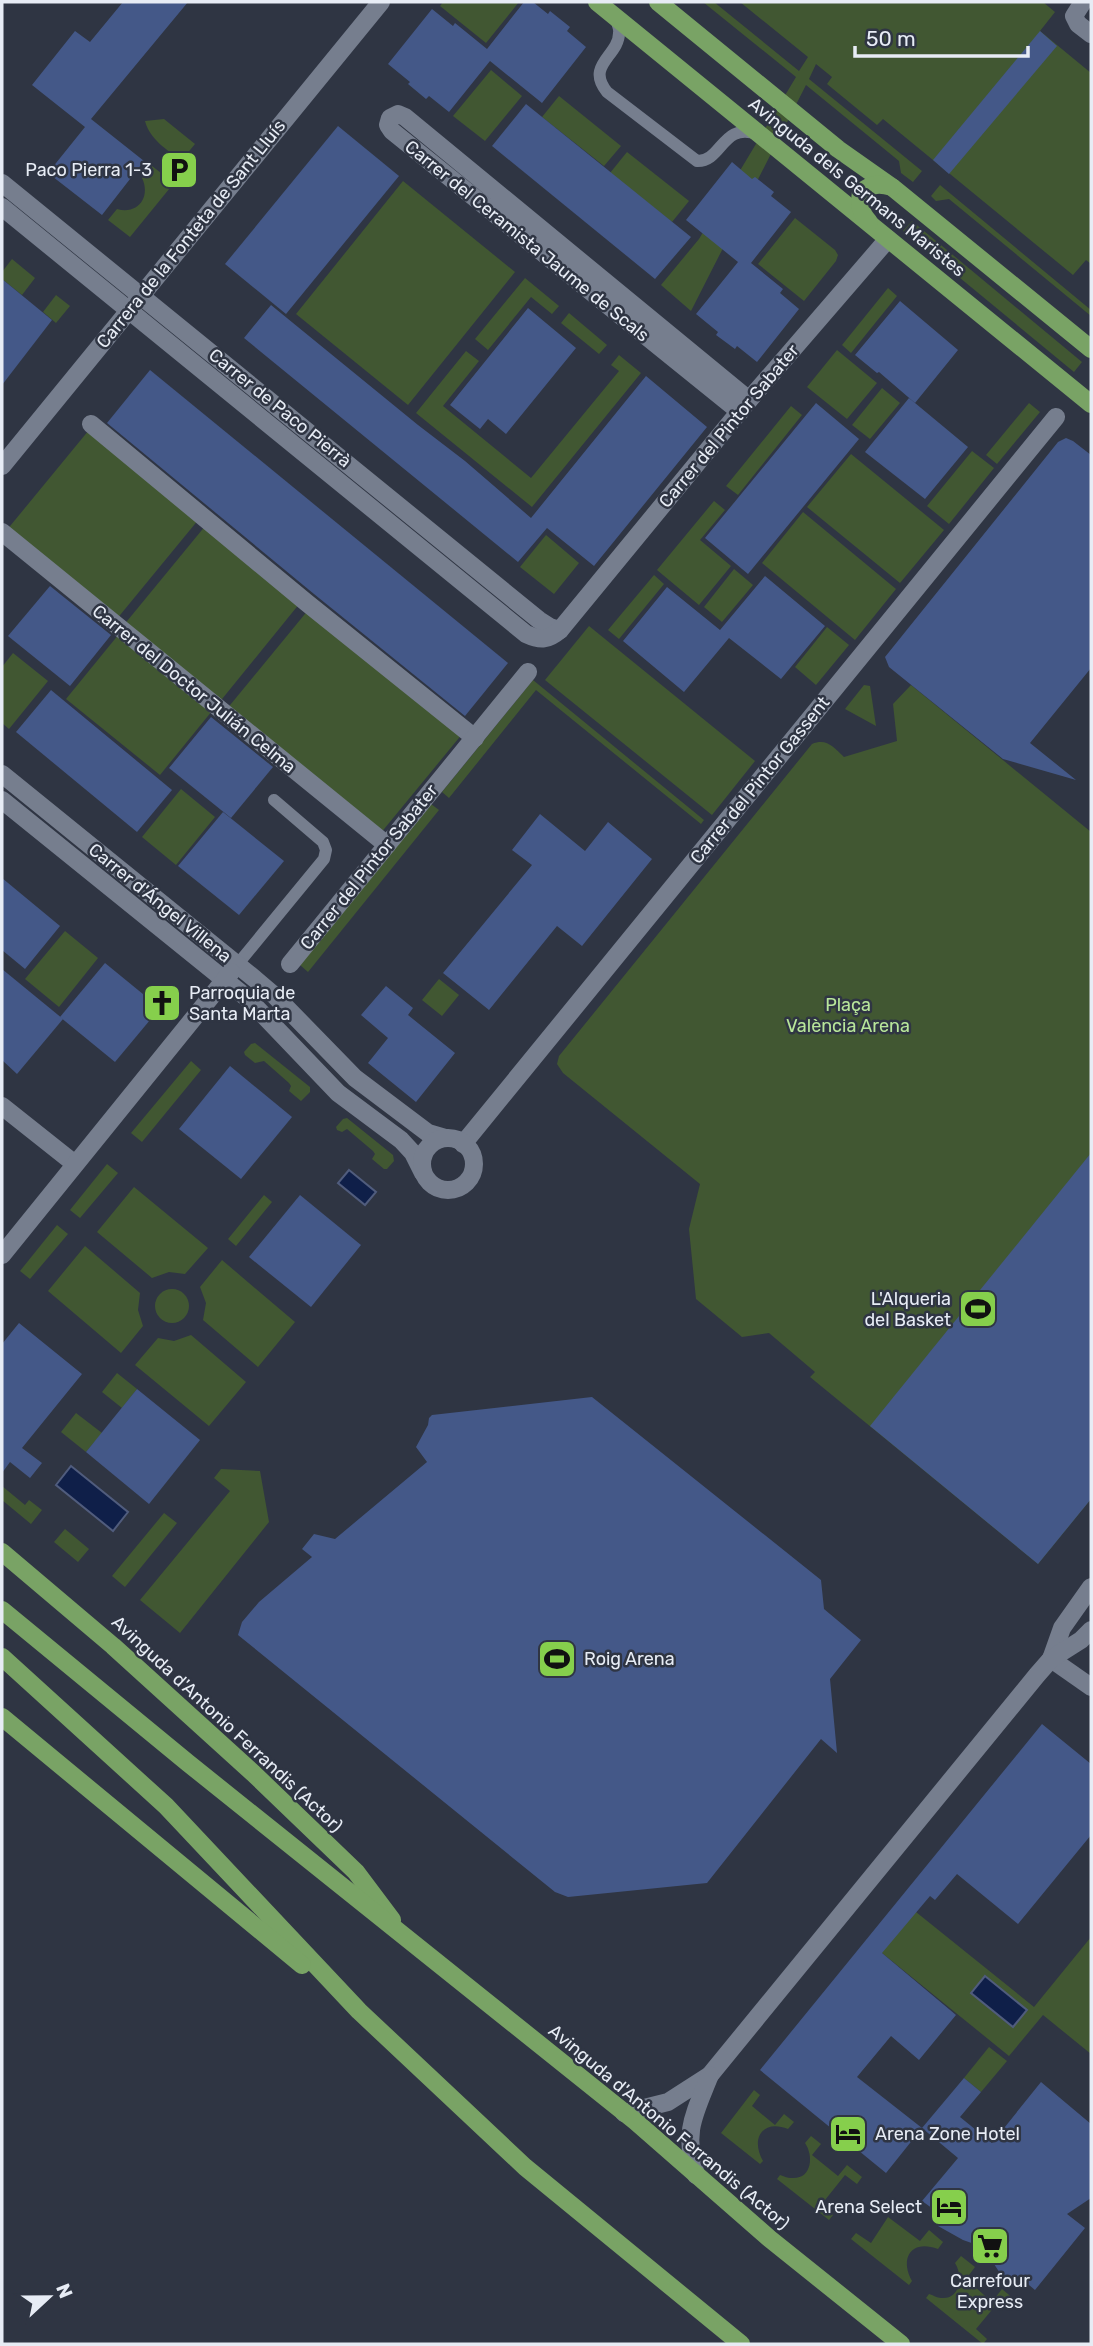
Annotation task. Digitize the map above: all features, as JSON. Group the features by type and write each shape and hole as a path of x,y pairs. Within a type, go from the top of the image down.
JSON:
{"main road":[{"name":"Avinguda dels Germans Maristes","path":"597,2 1091,404"},
{"name":"Avinguda dels Germans Maristes","path":"657,2 838,149 892,187 1091,349"},
{"path":"871,225 862,214 859,204 861,192 870,185 892,187"},
{"name":"Avinguda d'Antonio Ferrandis (Actor)","path":"2,1552 113,1646 261,1780 356,1872 409,1942"},
{"name":"Avinguda d'Antonio Ferrandis (Actor)","path":"2,1610 409,1942 624,2113 770,2239 901,2344"},
{"path":"2,1657 166,1806 359,2011 525,2167 741,2344"},
{"path":"2,1717 359,2011"}],"street":[{"name":"Carrera de la Fonteta de Sant Lluís","path":"2,466 382,2"},
{"path":"1078,9 1078,24 1091,34"},
{"name":"Carrer del Ceramista Jaume de Scals","path":"398,114 405,117 745,406 392,131 388,125 390,118 398,114"},
{"name":"Carrer de Paco Pierrà","path":"2,183 540,620 560,630 545,639 526,634 2,207"},
{"name":"Carrer del Pintor Sabater","path":"560,630 745,406 888,239"},
{"name":"Carrer del Pintor Gassent","path":"463,1144 1056,417"},
{"path":"91,424 475,738"},
{"name":"Carrer del Doctor Julián Celma","path":"2,531 387,845"},
{"name":"Carrer del Pintor Sabater","path":"290,964 528,672"},
{"name":"Carrer d'Ángel Villena","path":"2,774 275,996 355,1078 428,1133 445,1138"},
{"name":"Carrer d'Ángel Villena","path":"2,800 225,980 262,1013 338,1093 401,1140 413,1153 423,1173"},
{"path":"2,1255 237,965"},
{"path":"2,1106 75,1164"},
{"path":"445,1138 460,1140 463,1144 471,1150 475,1164 471,1178 460,1188 445,1191 432,1185 423,1173 422,1161 426,1150 434,1142 445,1138"},
{"path":"696,2175 690,2156 691,2121 710,2075 1051,1659 1062,1628 1091,1587"},
{"path":"1062,1628 1088,1640"},
{"path":"1051,1659 1088,1640"},
{"path":"1051,1659 1091,1687"},
{"path":"624,2113 668,2102 710,2075"}],"lane":[{"path":"614,16 620,33 600,72 607,92 697,160 703,161 709,157 730,135 747,131 759,135"},
{"path":"237,965 324,859 326,850 323,842 274,800"}],"green space":[{"path":"443,2 519,2 486,43 440,6"},
{"path":"703,2 714,2 799,71 808,57 740,2 1043,2 1055,12 1040,31 1091,73 1091,264 1086,260 1073,275 883,119 877,125 827,84 832,77 816,64 809,79 922,171 913,182 901,173 899,161 806,85 691,311 661,285 699,239 796,77"},
{"path":"491,70 522,96 485,141 453,116"},
{"path":"559,96 621,146 604,166 542,117"},
{"path":"164,119 195,144 181,161 155,139 147,128 145,121"},
{"path":"627,152 689,201 672,222 610,173"},
{"path":"152,166 174,183 130,237 108,220 117,209 131,209 141,203 145,192 142,178"},
{"path":"403,181 515,272 408,405 296,314"},
{"path":"940,185 1091,310 1091,316 949,199 936,201 931,196"},
{"path":"795,218 838,255 804,301 758,264"},
{"path":"912,221 1082,362 1074,372 903,231"},
{"path":"12,259 35,278 22,295 2,279 2,272"},
{"path":"525,278 559,306 552,314 531,297 488,350 475,339"},
{"path":"888,288 897,296 851,353 842,345"},
{"path":"56,295 70,306 56,323 43,312"},
{"path":"569,313 607,345 599,354 561,323"},
{"path":"837,350 877,383 847,419 807,387"},
{"path":"466,351 479,361 443,406 531,478 619,371 611,365 619,355 641,373 532,507 416,413"},
{"path":"882,388 900,403 870,439 852,425"},
{"path":"1029,403 1040,412 997,464 986,455"},
{"path":"791,406 802,415 738,495 726,486"},
{"path":"89,430 199,519 116,620 6,531"},
{"path":"972,451 994,468 949,524 927,506"},
{"path":"851,454 944,530 900,583 807,507"},
{"path":"714,501 725,510 700,540 731,566 699,605 657,570"},
{"path":"803,512 896,589 855,640 762,563"},
{"path":"206,525 300,603 218,704 123,626"},
{"path":"546,535 579,563 554,594 520,567"},
{"path":"734,569 753,585 722,622 704,607"},
{"path":"654,575 664,584 619,639 608,630"},
{"path":"309,609 463,733 380,834 226,710"},
{"path":"589,626 755,761 712,815 545,680"},
{"path":"827,627 849,645 816,685 795,667"},
{"path":"119,634 212,711 160,775 66,699"},
{"path":"13,653 48,681 9,729 2,723 2,667"},
{"path":"533,680 704,820 701,824 536,690 449,798 442,792"},
{"path":"864,685 870,686 876,726 845,709"},
{"name":"Plaça València Arena","path":"911,685 1091,832 1091,1499 1038,1564 810,1377 815,1372 769,1333 742,1337 696,1299 689,1229 700,1184 563,1073 557,1064 559,1056 812,744 826,743 844,757 897,741 893,704"},
{"path":"181,789 215,817 176,865 142,837"},
{"path":"431,804 439,810 308,972 300,965"},
{"path":"65,931 98,958 59,1007 25,979"},
{"path":"439,979 459,995 442,1016 422,1000"},
{"path":"255,1043 310,1087 310,1092 301,1101 289,1091 289,1083 264,1061 255,1063 245,1055 244,1052"},
{"path":"191,1061 201,1070 142,1142 131,1133"},
{"path":"347,1118 393,1155 394,1161 387,1169 372,1159 375,1154 373,1151 347,1129 342,1132 337,1130 336,1127"},
{"path":"107,1164 118,1173 80,1218 70,1210"},
{"path":"134,1187 208,1248 185,1274 169,1272 152,1278 97,1232"},
{"path":"264,1195 272,1202 236,1246 228,1239"},
{"path":"57,1225 68,1234 30,1279 20,1271"},
{"path":"85,1246 140,1293 138,1310 143,1326 121,1353 48,1291"},
{"path":"222,1260 295,1322 258,1367 203,1320 206,1303 200,1287"},
{"path":"172,1289 184,1294 189,1306 184,1318 172,1323 160,1318 155,1306 160,1294"},
{"path":"191,1335 246,1382 209,1426 135,1365 158,1338 174,1341"},
{"path":"117,1373 137,1389 122,1408 102,1392"},
{"path":"76,1413 102,1433 86,1452 61,1432"},
{"path":"221,1469 260,1471 269,1522 180,1633 140,1600 230,1491 214,1478"},
{"path":"2,1486 25,1505 29,1500 42,1510 31,1524 2,1500"},
{"path":"164,1513 177,1523 125,1587 112,1576"},
{"path":"65,1529 89,1549 78,1562 54,1542"},
{"path":"916,1912 1034,2007 1091,1937 1091,2054 1043,2015 1009,2056 866,1940"},
{"path":"989,2047 1007,2061 981,2092 964,2078"},
{"path":"754,2090 760,2095 752,2106 775,2125 784,2114 794,2122 788,2129 772,2127 761,2133 758,2145 763,2161 760,2164 721,2133"},
{"path":"811,2136 821,2144 812,2155 838,2176 847,2165 862,2177 857,2184 845,2175 821,2205 833,2215 829,2220 777,2179 780,2175 798,2178 807,2171 810,2154 805,2143"},
{"path":"888,2217 920,2241 929,2230 943,2242 938,2249 921,2246 910,2252 907,2264 912,2281 909,2285 851,2239 856,2233 871,2243"},
{"path":"961,2256 975,2267 966,2279 992,2302 1002,2289 1015,2300 1009,2307 1000,2300 976,2329 987,2339 983,2344 926,2298 929,2294 939,2298 953,2295 959,2280 955,2263"}],"water":[{"path":"349,1170 376,1192 365,1205 338,1183"},
{"path":"71,1466 128,1512 113,1531 56,1485"},
{"path":"985,1976 1027,2010 1013,2027 971,1993"}],"building":[{"path":"123,2 188,2 91,119 144,161 102,215 48,173 85,127 32,85 75,31 90,42"},
{"path":"524,2 533,2 548,14 550,11 570,27 567,31 586,47 542,103 490,61 449,112 429,96 426,99 388,64 432,9 453,26 455,23 487,49"},
{"path":"1040,31 1057,46 949,174 933,160"},
{"path":"526,104 691,237 655,279 492,146"},
{"path":"338,126 399,176 286,314 225,264"},
{"path":"732,162 752,179 755,177 774,192 771,196 791,212 751,263 783,289 780,293 799,309 757,362 737,346 735,349 716,335 718,332 696,314 738,262 686,220"},
{"path":"2,279 52,320 2,385"},
{"path":"900,301 958,350 915,403 855,355"},
{"path":"271,305 465,461 531,518 646,376 707,427 594,566 547,528 518,562 244,338"},
{"path":"528,308 576,348 506,434 488,419 480,429 450,405"},
{"path":"150,370 508,663 465,716 107,423"},
{"path":"909,398 968,447 925,499 865,452"},
{"path":"816,403 859,439 748,574 705,538"},
{"path":"1066,438 1091,455 1091,668 1030,743 1076,780 1003,759 889,667 885,657 1058,442"},
{"path":"765,576 825,626 781,679 729,638 684,692 623,641 667,587 720,630"},
{"path":"50,586 111,635 70,686 8,636"},
{"path":"51,690 172,790 137,832 16,732"},
{"path":"211,717 273,767 231,818 169,768"},
{"path":"223,812 284,861 239,915 178,866"},
{"path":"540,814 585,851 608,822 652,859 582,946 557,926 489,1010 443,973 532,865 512,850"},
{"path":"2,878 60,926 25,969 2,950"},
{"path":"105,963 160,1008 115,1062 60,1017"},
{"path":"2,969 63,1019 17,1074 2,1060"},
{"path":"386,986 413,1008 408,1015 455,1053 416,1102 368,1063 388,1038 361,1015"},
{"path":"230,1066 292,1117 241,1179 179,1129"},
{"name":"L'Alqueria del Basket","path":"1091,1153 1091,1499 1038,1564 870,1426"},
{"path":"300,1195 361,1245 311,1307 249,1257"},
{"path":"19,1323 82,1374 22,1448 42,1463 30,1478 10,1462 2,1473 2,1344"},
{"path":"137,1389 200,1440 149,1504 86,1452"},
{"name":"Roig Arena","path":"592,1397 821,1580 824,1609 861,1640 830,1679 837,1753 821,1739 707,1883 568,1897 555,1892 238,1635 242,1622 259,1602 312,1557 302,1549 314,1534 335,1539 427,1462 416,1447 432,1415"},
{"path":"1042,1724 1091,1764 1091,1835 1018,1924 957,1874 935,1900 930,1896 882,1953 956,2015 919,2060 891,2036 857,2077 922,2128 886,2173 760,2070"},
{"path":"964,2078 981,2092 960,2117 992,2143 1041,2082 1091,2124 1091,2198 1067,2214 1085,2228 1035,2290 1023,2280 1007,2284 983,2247 963,2240 938,2226 936,2211 922,2201 958,2158 922,2128"}],"place":[{"name":"Paco Pierra 1-3","path":"179,170"},
{"name":"Parroquia de Santa Marta","path":"162,1003"},
{"name":"L'Alqueria del Basket","path":"978,1309"},
{"name":"Roig Arena","path":"557,1659"},
{"name":"Arena Zone Hotel","path":"848,2134"},
{"name":"Arena Select","path":"949,2207"},
{"name":"Carrefour Express","path":"990,2246"}]}
